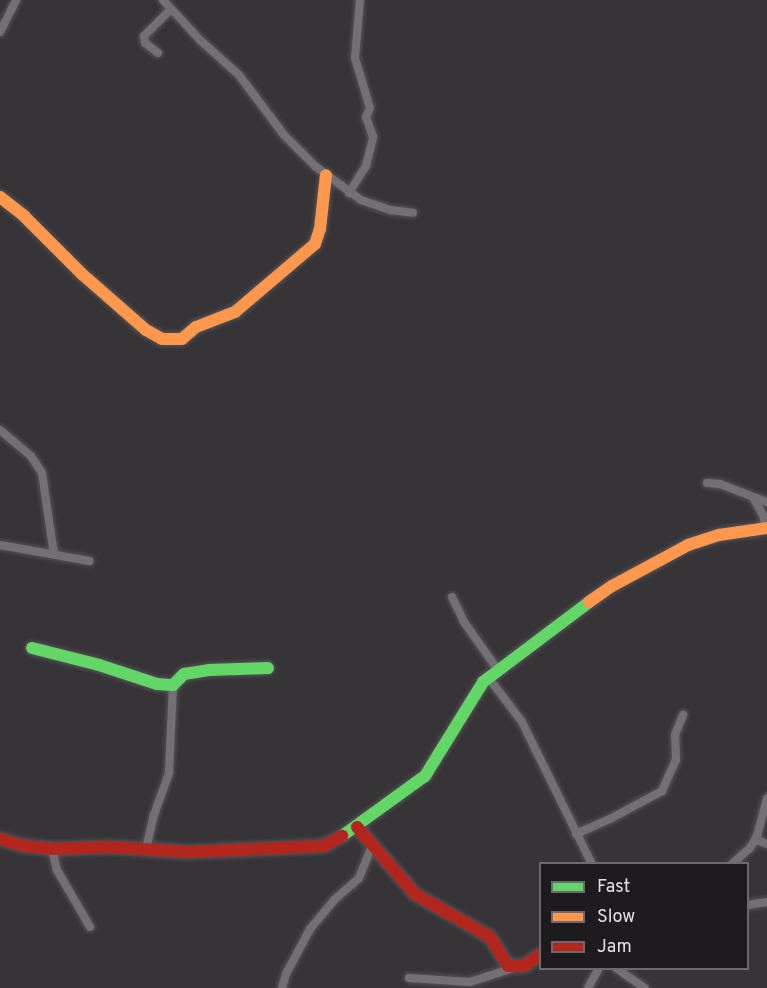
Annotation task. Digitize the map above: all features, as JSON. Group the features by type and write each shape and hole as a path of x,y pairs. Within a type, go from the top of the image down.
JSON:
{"street":[{"path":"0,32 16,0"},
{"path":"163,0 170,10 238,75 284,135 326,176 349,193 373,204 413,213"},
{"path":"349,193 366,166 373,137 366,117 370,108 355,58 360,0"},
{"path":"158,53 145,43 144,36 170,10"},
{"path":"0,197 24,216 66,259 146,330 162,339 182,339 196,327 235,312 315,243 320,233 326,176"},
{"path":"0,430 31,456 42,473 54,554"},
{"path":"707,483 720,484 754,499 767,502"},
{"path":"0,839 25,846 52,849 109,847 198,852 324,846 357,827 425,776 462,719 480,685 558,628 581,608 667,555 719,535 766,528 763,515 754,499"},
{"path":"0,545 90,561"},
{"path":"452,597 493,674 522,722 591,862"},
{"path":"32,648 99,665 157,684 173,685"},
{"path":"146,849 154,815 169,773 173,685 184,674 209,670 268,668"},
{"path":"576,834 662,790 676,760 675,735 683,715"},
{"path":"734,862 750,848 755,839 767,798"},
{"path":"357,827 415,894 490,937 507,964 513,968"},
{"path":"755,839 767,844"},
{"path":"282,988 286,974 310,929 334,900 359,878 373,844"},
{"path":"52,849 57,870 90,927"},
{"path":"749,905 767,902"},
{"path":"409,978 470,982 524,966 539,956"},
{"path":"588,988 598,970"},
{"path":"617,970 645,988"}],"traffic: fast":[{"path":"342,836 425,776 483,682 589,602"},
{"path":"32,648 99,665 157,684 173,685 184,674 209,670 268,668"}],"traffic: slow":[{"path":"0,197 24,216 82,274 146,330 162,339 182,339 196,327 235,312 315,244 320,229 326,175"},
{"path":"589,602 612,586 688,545 719,535 767,528"}],"traffic: jam":[{"path":"357,827 415,894 490,937 508,966 524,966 539,956"},
{"path":"0,839 25,846 52,849 109,847 189,852 324,846 342,836"}]}
